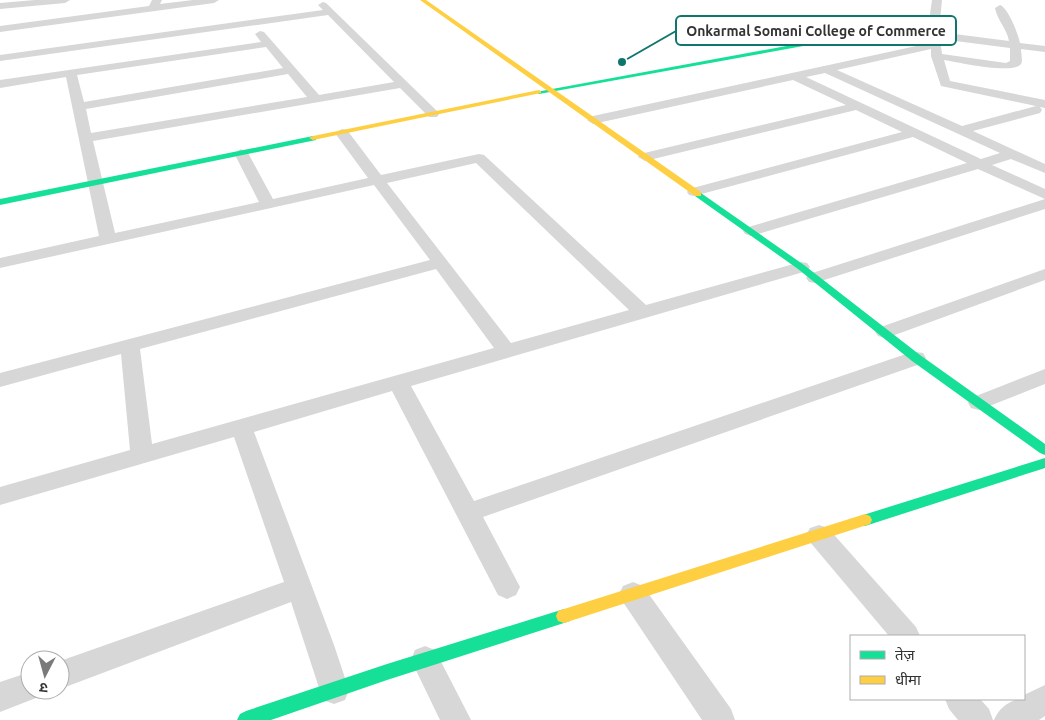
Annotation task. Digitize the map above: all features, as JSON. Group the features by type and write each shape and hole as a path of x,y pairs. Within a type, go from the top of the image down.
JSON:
{"street":[{"path":"0,20 6,4 65,0"},
{"path":"0,29 155,4 214,0"},
{"path":"246,720 327,668 425,660 819,535 1042,459 979,403 916,358 808,273 423,0"},
{"path":"937,0 934,12 936,45 945,84 1041,107"},
{"path":"0,58 250,23 327,8 433,114"},
{"path":"1000,8 1000,12 1008,23 1016,46 1016,63 1012,65"},
{"path":"250,23 316,99"},
{"path":"0,202 551,90 873,32"},
{"path":"0,84 268,44"},
{"path":"593,120 936,45 1016,46 1045,50"},
{"path":"936,45 1012,65"},
{"path":"1012,65 1013,79"},
{"path":"826,69 1045,168"},
{"path":"78,107 291,70"},
{"path":"71,73 108,239"},
{"path":"795,76 1045,195"},
{"path":"86,138 403,84"},
{"path":"645,157 857,106"},
{"path":"960,131 1041,107"},
{"path":"342,133 507,351"},
{"path":"694,192 914,133"},
{"path":"241,153 268,204"},
{"path":"751,232 1013,154"},
{"path":"0,263 479,158 642,312"},
{"path":"0,496 642,312 808,273 1045,204"},
{"path":"0,380 440,263"},
{"path":"885,332 1045,274"},
{"path":"130,345 142,455"},
{"path":"466,513 916,358"},
{"path":"979,403 1045,376"},
{"path":"398,382 507,587"},
{"path":"242,427 327,668"},
{"path":"819,535 905,635"},
{"path":"70,671 298,588"},
{"path":"633,594 720,720"},
{"path":"425,660 456,720"},
{"path":"0,697 20,690"},
{"path":"961,700 978,720"},
{"path":"1009,720 1045,700"}],"traffic: fast":[{"path":"539,92 873,32"},
{"path":"0,202 313,138"},
{"path":"698,194 801,267 916,358 1045,450"},
{"path":"865,520 1045,463"},
{"path":"246,720 387,672 564,616"}],"traffic: slow":[{"path":"423,0 698,194"},
{"path":"313,138 539,92"},
{"path":"564,616 865,520"}],"place":[{"name":"Onkarmal Somani College of Commerce","path":"622,62"}]}
